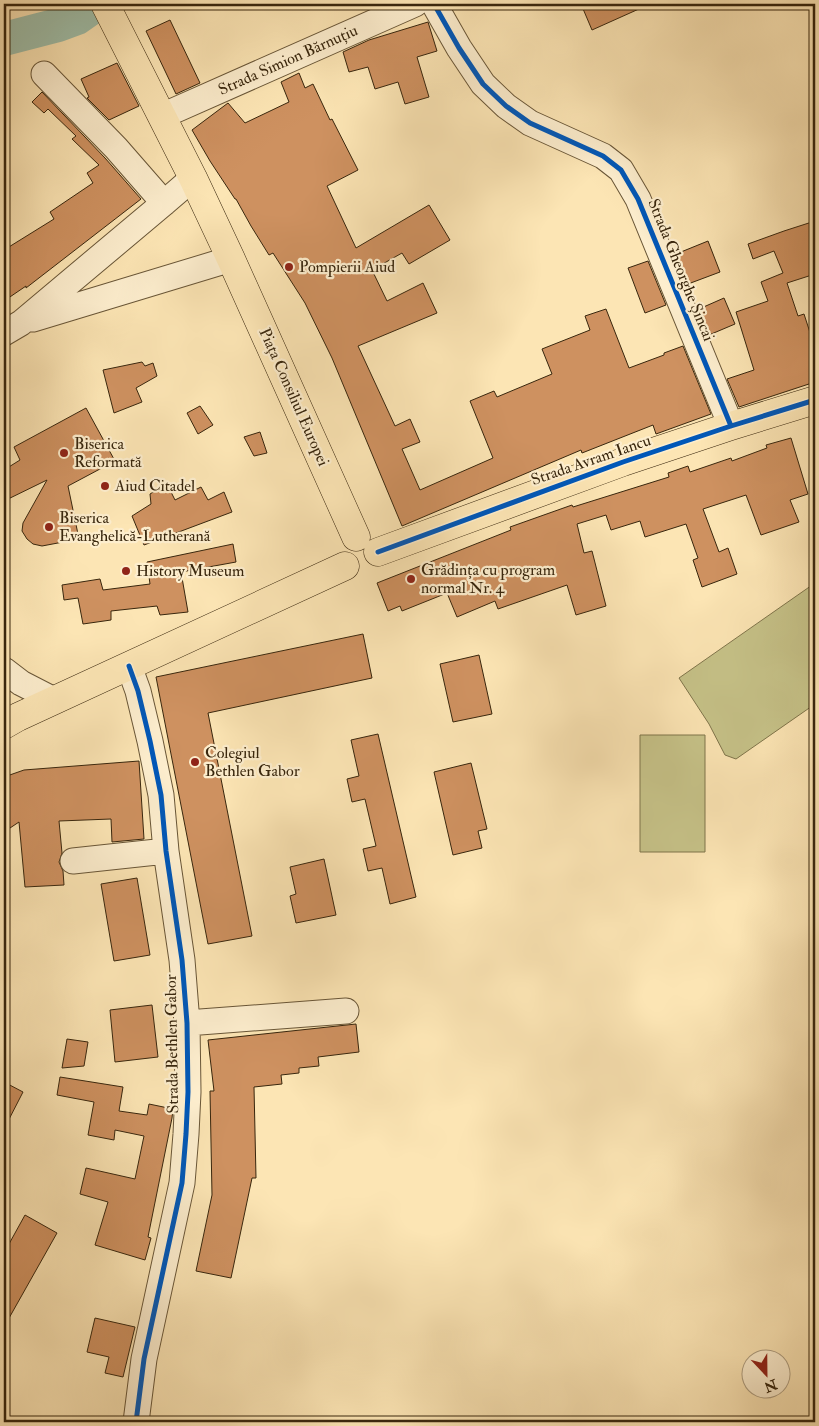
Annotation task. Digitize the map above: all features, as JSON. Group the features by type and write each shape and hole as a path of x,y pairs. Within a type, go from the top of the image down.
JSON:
{"main road":[{"name":"Piața Consiliul Europei","path":"105,4 193,178 367,544"},
{"name":"Strada Avram Iancu","path":"367,544 815,400"},
{"path":"4,725 54,700 345,566 342,561 342,548 345,543 367,544"}],"street":[{"name":"Strada Simion Bărnuțiu","path":"162,116 373,12 415,4"},
{"name":"Strada Gheorghe Șincai","path":"434,4 459,48 483,84 506,106 530,123 603,156 621,170 638,199 731,426"},
{"path":"44,74 116,148 164,203"},
{"path":"12,328 193,178"},
{"path":"12,328 231,258"},
{"name":"Strada Bethlen Gabor","path":"129,666 138,691 159,786 166,851 182,960 187,1023 188,1092 182,1183 144,1358 136,1422"},
{"path":"4,670 21,683 54,700"},
{"path":"73,861 166,851"},
{"path":"187,1023 346,1010"}],"shaded area":[{"path":"815,583 815,704 736,759 725,755 709,724 679,678"},
{"path":"640,735 705,735 705,852 640,852"}],"building":[{"path":"581,4 650,4 592,30"},
{"path":"170,20 200,83 176,94 146,31"},
{"path":"428,22 437,51 417,57 429,97 405,104 398,82 375,89 368,67 349,72 343,52 369,40"},
{"path":"117,63 139,106 109,120 87,98 89,97 81,79"},
{"path":"299,73 305,88 313,84 330,120 332,119 358,170 327,186 356,248 429,205 450,240 409,264 402,253 372,270 387,301 423,283 437,313 358,346 395,426 410,419 420,442 402,449 420,490 493,458 470,401 494,391 497,397 552,374 542,349 590,330 585,316 606,309 629,368 683,346 711,414 656,434 653,425 582,453 581,450 402,526 332,358 305,303 273,253 269,255 192,130 228,103 245,123 289,102 281,82"},
{"path":"42,92 141,199 26,288 26,286 4,301 4,250 54,219 50,212 93,183 87,173 99,165 72,139 76,136 48,109 44,113 32,102"},
{"path":"815,221 815,274 787,283 798,316 804,314 815,348 815,382 739,407 727,379 754,370 736,312 768,301 761,282 783,273 774,251 753,259 748,244"},
{"path":"708,241 720,272 688,284 676,254"},
{"path":"648,261 666,305 645,313 628,268"},
{"path":"724,298 735,324 709,335 699,309"},
{"path":"142,362 145,366 153,363 157,376 136,388 142,402 114,413 103,370"},
{"path":"200,406 213,425 198,434 187,413"},
{"name":"Biserica Reformată","path":"86,408 115,461 68,486 79,539 42,546 33,544 22,531 23,523 47,480 4,501 4,470 20,460 14,447"},
{"path":"260,432 267,453 254,456 244,437"},
{"path":"791,438 808,494 790,500 799,522 761,535 746,495 703,509 719,552 728,548 737,574 702,587 693,560 698,558 686,524 645,537 640,521 611,530 606,515 577,524 584,553 592,551 606,606 576,615 567,585 498,609 495,601 457,617 447,593 402,611 400,606 388,611 377,583 511,530 510,527 572,505 573,507 669,477 668,473 688,466 690,472 731,458 732,461 767,448 766,445"},
{"path":"167,484 175,500 201,487 208,500 224,492 232,512 144,545 132,516 151,504 150,494"},
{"path":"233,544 236,562 181,572 188,612 160,615 157,606 111,611 111,620 83,624 78,598 64,600 62,585 100,579 103,590 150,584 147,562"},
{"name":"Colegiul Bethlen Gabor","path":"363,634 372,678 208,713 252,936 208,944 156,677"},
{"path":"479,655 492,714 453,722 440,664"},
{"path":"378,734 416,897 390,904 382,868 368,871 363,849 376,846 365,799 352,802 347,779 359,776 351,740"},
{"path":"139,761 144,839 112,842 111,819 59,821 62,853 59,862 63,871 64,885 25,887 19,822 4,832 4,777 24,770"},
{"path":"471,763 487,829 478,831 482,848 453,855 434,772"},
{"path":"324,859 336,915 296,923 290,896 296,894 290,867"},
{"path":"137,878 150,955 114,961 101,884"},
{"path":"152,1005 158,1057 115,1062 110,1010"},
{"path":"356,1024 359,1052 318,1057 319,1066 299,1068 299,1073 281,1075 282,1084 254,1087 256,1178 252,1178 231,1278 196,1271 212,1195 210,1091 214,1091 208,1040"},
{"path":"67,1039 88,1042 84,1066 62,1068"},
{"path":"60,1077 123,1087 119,1111 147,1115 149,1104 173,1109 148,1237 151,1238 145,1260 95,1245 108,1202 80,1194 86,1168 135,1179 144,1136 115,1130 114,1140 88,1135 94,1102 57,1095"},
{"path":"4,1082 23,1092 4,1129"},
{"path":"25,1215 57,1233 4,1327 4,1253"},
{"path":"95,1318 135,1327 123,1377 105,1373 109,1357 87,1352"}],"waterway":[{"path":"4,39 77,18 97,4"}],"cycle path":[{"path":"434,4 459,48 483,84 506,106 530,123 603,156 621,170 638,199 731,426"},
{"path":"378,552 623,462 815,400"},
{"path":"129,666 138,691 161,795 166,851 182,960 187,1023 188,1092 182,1183 144,1359 136,1422"}],"place":[{"name":"Pompierii Aiud","path":"289,267"},
{"name":"Biserica Reformată","path":"64,453"},
{"name":"Aiud Citadel","path":"105,486"},
{"name":"Biserica Evanghelică-Lutherană","path":"49,527"},
{"name":"History Museum","path":"126,571"},
{"name":"Grădința cu program normal Nr. 4","path":"411,579"},
{"name":"Colegiul Bethlen Gabor","path":"195,762"}]}
